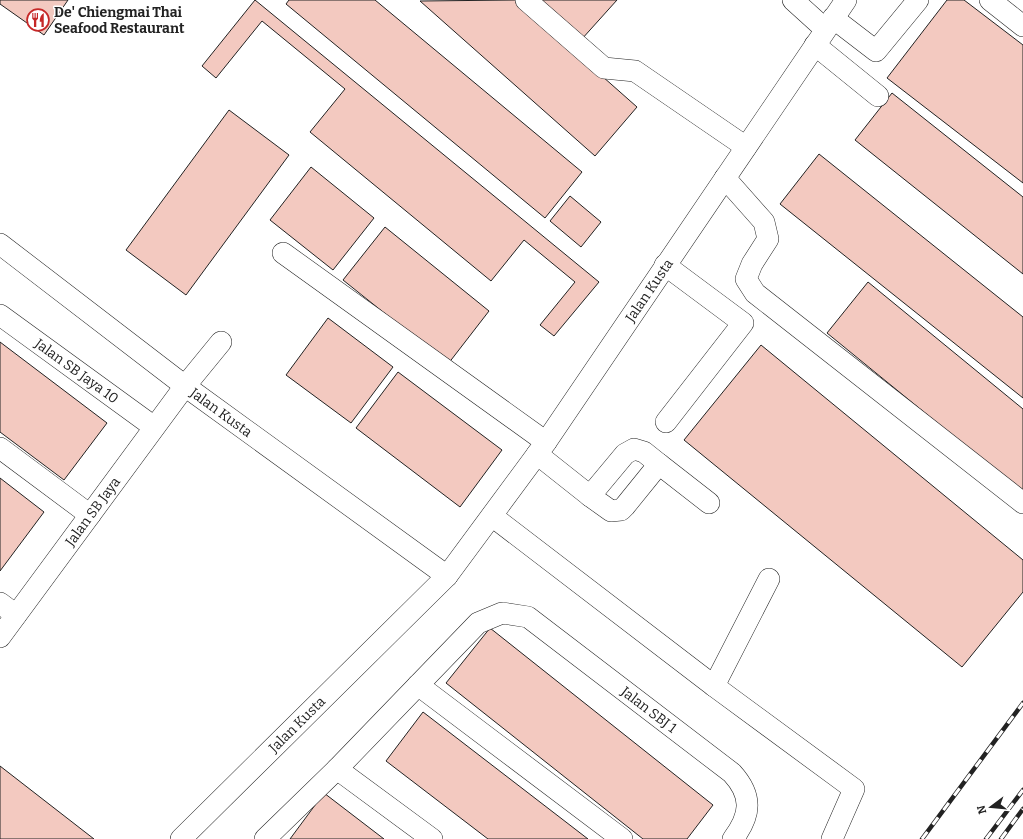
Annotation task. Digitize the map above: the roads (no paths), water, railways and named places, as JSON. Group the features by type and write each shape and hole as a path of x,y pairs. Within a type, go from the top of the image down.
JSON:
{"street":[{"path":"526,0 604,68 635,71 746,146"},
{"path":"793,0 824,31 878,96"},
{"name":"Jalan Kusta","path":"181,839 447,576 542,448 846,0"},
{"path":"824,31 876,51 918,0"},
{"path":"990,0 1023,26"},
{"path":"725,178 764,222 768,239 752,264 746,279 755,293 1023,502"},
{"name":"Jalan Kusta","path":"0,244 184,386 447,576"},
{"path":"283,253 542,448 590,496 606,509 616,512 621,510 659,464"},
{"path":"666,265 744,323 666,422"},
{"name":"Jalan SB Jaya 10","path":"0,315 154,427"},
{"name":"Jalan SB Jaya","path":"0,637 8,609 90,515 184,386 221,342"},
{"path":"0,448 90,515"},
{"path":"590,496 629,451 639,450 709,503"},
{"path":"492,516 714,686 854,789 832,839"},
{"path":"714,686 769,579"},
{"name":"Jalan SBJ 1","path":"418,685 478,623 502,613 528,617 732,774 740,783 746,794 748,807 745,819 733,839"},
{"path":"265,839 337,769 418,685 622,839"},
{"path":"337,769 432,839"}],"railway":[{"path":"922,839 1023,703"},
{"path":"986,839 1023,790"},
{"path":"1001,839 1023,809"}],"place":[{"name":"De' Chiengmai Thai Seafood Restaurant","path":"38,20"}]}
